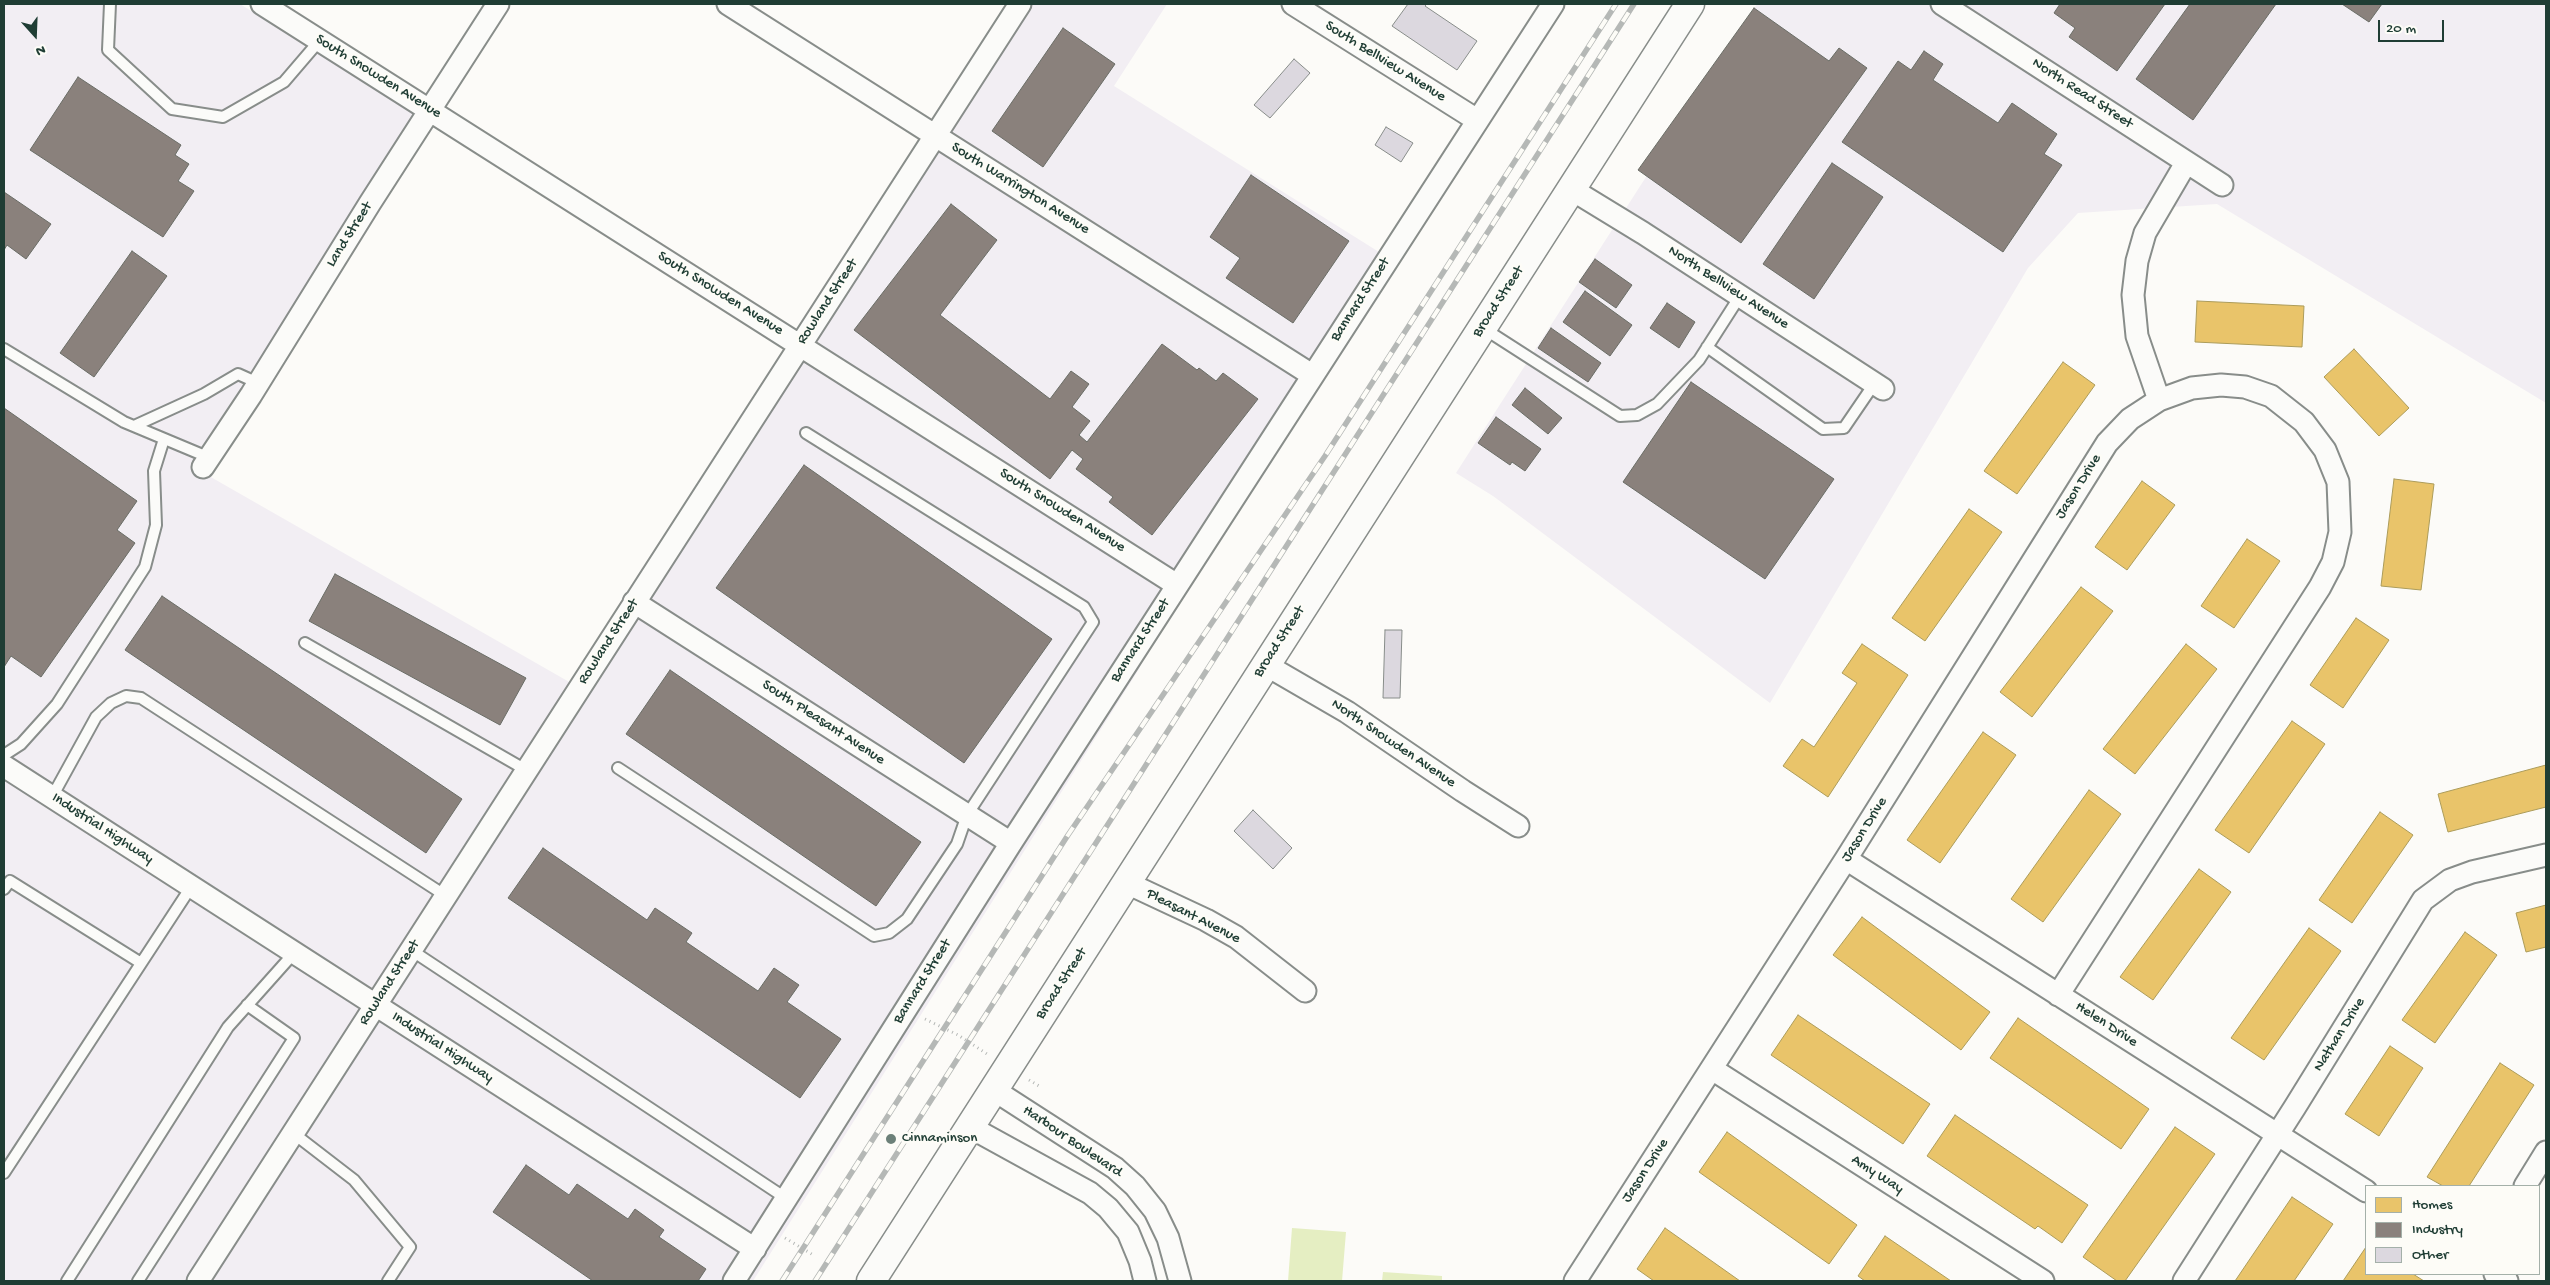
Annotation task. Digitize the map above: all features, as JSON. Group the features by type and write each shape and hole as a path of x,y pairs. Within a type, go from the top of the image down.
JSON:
{"main road":[{"name":"Broad Street","path":"871,1281 1690,4"}],"street":[{"name":"South Snowden Avenue","path":"262,4 1178,585"},
{"name":"Land Street","path":"206,462 498,4"},
{"name":"South Warrington Avenue","path":"728,4 1312,375"},
{"name":"Rowland Street","path":"198,1281 1020,4"},
{"name":"South Bellview Avenue","path":"1293,4 1477,120"},
{"name":"Bannard Street","path":"734,1281 1011,843 1553,4"},
{"name":"North Read Street","path":"1942,4 2222,185"},
{"path":"2159,400 2137,336 2133,295 2137,261 2145,233 2186,162"},
{"name":"North Bellview Avenue","path":"1571,189 1636,228 1878,387"},
{"name":"Jason Drive","path":"1575,1281 1846,860 2107,443 2130,419 2159,400 2192,388 2221,385 2245,387 2271,396 2304,422 2325,450 2338,482 2340,532 2333,562 2320,587 2058,995"},
{"name":"South Pleasant Avenue","path":"634,602 1011,843"},
{"name":"North Snowden Avenue","path":"1266,666 1347,712 1518,826"},
{"name":"Industrial Highway","path":"4,766 754,1249"},
{"name":"Nathan Drive","path":"2184,1281 2423,900 2450,880 2472,872 2546,855"},
{"name":"Helen Drive","path":"1846,860 2365,1191"},
{"name":"Pleasant Avenue","path":"1126,883 1206,920 1236,938 1305,991"},
{"name":"Amy Way","path":"1712,1068 2043,1281"},
{"name":"Harbour Boulevard","path":"994,1090 1115,1168 1141,1193 1155,1211 1168,1238 1180,1281"},
{"path":"970,1127 1090,1192 1128,1232 1140,1261 1145,1281"},
{"path":"2525,1185 2546,1152"},
{"path":"1112,1213 1141,1193"}],"lane":[{"path":"110,4 108,50 172,109 223,117 284,82 320,40"},
{"path":"1482,328 1620,416 1637,415 1657,404 1699,360 1740,296"},
{"path":"1707,347 1823,429 1844,428 1878,387"},
{"path":"4,349 134,426 164,439 206,462"},
{"path":"134,426 204,394 238,374 258,383"},
{"path":"618,768 874,936 889,933 907,919 957,844 967,815 1093,622 1084,607 806,433"},
{"path":"4,755 21,744 57,704 145,567 156,525 154,471 164,439"},
{"path":"305,643 526,770"},
{"path":"52,797 96,716 111,703 126,696 140,698 446,896"},
{"path":"4,889 10,880 142,963"},
{"path":"4,1173 191,887"},
{"path":"411,950 787,1199"},
{"path":"67,1281 228,1027 294,953"},
{"path":"138,1281 294,1038 247,1005"},
{"path":"293,1133 354,1180 410,1248 388,1281"}],"path":[{"path":"907,1008 958,1035"},
{"path":"769,1227 814,1256"}],"shaded area":[{"path":"4,4 240,4 429,121 209,476 585,691 1023,4 1167,4 1114,86 1379,252 1203,528 1139,669 753,1281 4,1281"},
{"path":"1757,4 2546,4 2546,403 2217,204 2078,213 2028,268 1770,703 1493,496 1456,473"}],"green space":[{"path":"1292,1228 1346,1232 1342,1281 1288,1281"},
{"path":"1383,1272 1442,1276 1442,1281 1382,1281"}],"building: Homes":[{"path":"2197,301 2304,306 2302,347 2195,342"},
{"path":"2354,349 2409,408 2379,436 2324,377"},
{"path":"2063,362 2095,385 2017,494 1984,471"},
{"path":"2394,479 2434,484 2421,590 2381,586"},
{"path":"2142,481 2175,505 2127,570 2095,547"},
{"path":"1969,509 2002,532 1925,641 1892,618"},
{"path":"2247,539 2280,561 2234,628 2201,606"},
{"path":"2081,587 2113,611 2032,717 2000,692"},
{"path":"2356,618 2389,640 2343,708 2310,685"},
{"path":"1862,644 1908,675 1828,797 1783,766 1802,739 1814,747 1857,683 1842,673"},
{"path":"2186,644 2217,669 2135,774 2103,749"},
{"path":"2292,721 2325,744 2249,853 2215,830"},
{"path":"1983,732 2016,755 1940,863 1907,840"},
{"path":"2546,765 2546,807 2448,832 2438,794"},
{"path":"2089,790 2121,814 2043,922 2011,899"},
{"path":"2380,812 2413,835 2352,923 2319,900"},
{"path":"2199,869 2231,892 2153,1000 2120,977"},
{"path":"2546,905 2546,947 2526,952 2516,913"},
{"path":"1862,917 1990,1012 1961,1050 1833,955"},
{"path":"2309,928 2341,951 2264,1060 2231,1038"},
{"path":"2465,932 2497,955 2435,1043 2402,1020"},
{"path":"1798,1015 1930,1104 1903,1144 1771,1055"},
{"path":"2018,1018 2149,1109 2121,1149 1990,1058"},
{"path":"2390,1046 2423,1068 2379,1136 2345,1114"},
{"path":"2500,1063 2534,1085 2470,1185 2441,1185 2427,1177"},
{"path":"1955,1115 2088,1205 2062,1243 2038,1226 2035,1229 1927,1156"},
{"path":"2175,1127 2215,1154 2125,1281 2117,1281 2083,1257"},
{"path":"1727,1132 1857,1225 1829,1264 1699,1172"},
{"path":"2292,1197 2333,1224 2294,1281 2235,1281"},
{"path":"1665,1228 1740,1281 1654,1281 1637,1269"},
{"path":"1885,1236 1951,1281 1865,1281 1858,1276"},
{"path":"2365,1248 2365,1275 2415,1275 2424,1281 2343,1281"}],"building: Industry":[{"path":"2060,4 2165,4 2117,71 2069,37 2075,28 2054,13"},
{"path":"2190,4 2276,4 2193,120 2136,79"},
{"path":"2342,4 2382,4 2369,22"},
{"path":"1754,8 1829,61 1839,48 1867,68 1741,243 1638,170"},
{"path":"1063,28 1115,64 1043,167 992,131"},
{"path":"1924,51 1943,64 1933,80 1998,123 2012,103 2057,134 2044,154 2062,165 2003,252 1842,142 1898,61 1911,70"},
{"path":"78,77 181,145 175,155 189,164 178,181 194,191 163,237 30,150"},
{"path":"1832,163 1883,197 1814,299 1763,264"},
{"path":"1251,175 1349,241 1293,323 1226,278 1240,258 1210,237"},
{"path":"4,192 51,224 26,259 7,245 4,250"},
{"path":"951,204 997,240 940,315 1050,399 1071,371 1089,384 1072,407 1090,421 1079,435 1087,442 1162,344 1197,370 1199,368 1216,381 1223,373 1258,399 1152,535 1109,502 1113,497 1076,469 1083,459 1072,450 1050,479 854,330"},
{"path":"132,251 167,276 94,377 60,353"},
{"path":"1595,259 1632,285 1616,308 1579,282"},
{"path":"1585,291 1632,325 1610,356 1563,322"},
{"path":"1667,303 1695,322 1679,348 1650,328"},
{"path":"1551,328 1601,363 1588,382 1538,348"},
{"path":"1691,382 1834,479 1765,579 1623,482"},
{"path":"1525,388 1562,418 1548,434 1512,405"},
{"path":"4,408 137,501 117,530 135,543 41,677 11,656 4,667"},
{"path":"1496,417 1541,449 1525,471 1512,462 1510,465 1478,443"},
{"path":"804,465 1052,639 964,763 716,588"},
{"path":"335,574 526,678 500,725 309,621"},
{"path":"162,596 462,799 426,853 125,650"},
{"path":"670,670 921,842 876,906 626,734"},
{"path":"543,848 647,920 655,908 692,933 686,942 758,991 774,968 799,985 787,1002 841,1039 800,1098 508,898"},
{"path":"526,1165 569,1195 577,1184 628,1219 635,1209 664,1230 659,1237 706,1269 698,1281 593,1281 493,1212"}],"building: Other":[{"path":"1408,4 1427,4 1425,6 1477,41 1457,70 1392,26"},
{"path":"1294,59 1310,73 1270,118 1254,105"},
{"path":"1386,127 1413,143 1401,162 1375,145"},
{"path":"1385,630 1402,630 1400,698 1383,698"},
{"path":"1253,810 1292,848 1273,869 1234,831"}],"railway":[{"path":"782,1281 1068,835 1325,456 1616,4"},
{"path":"815,1281 1634,4"}],"place":[{"name":"Cinnaminson","path":"891,1139"}]}
